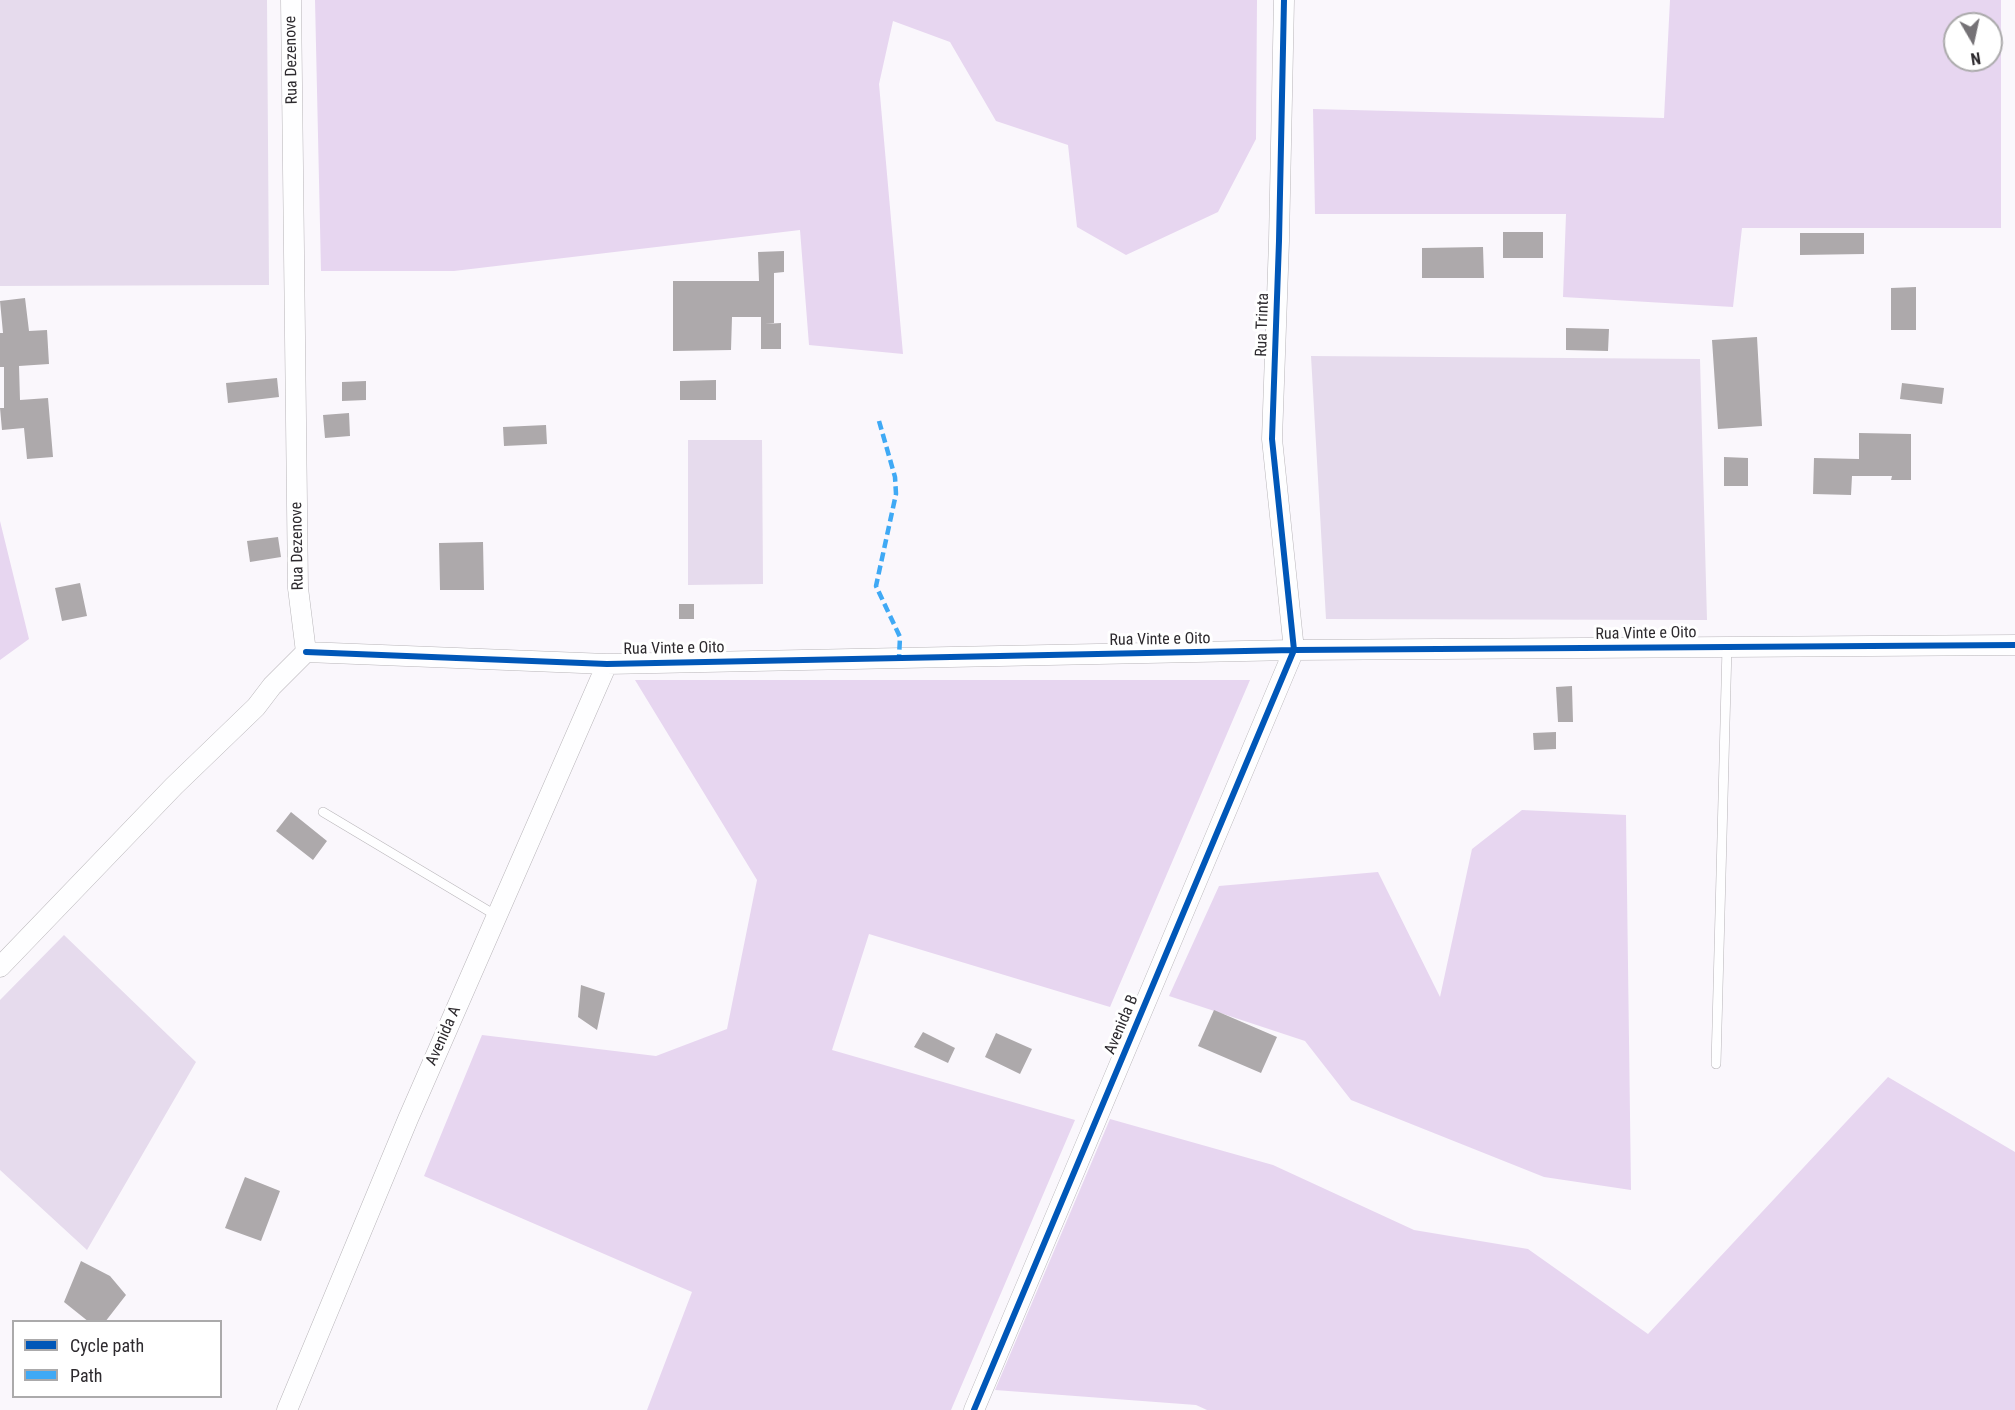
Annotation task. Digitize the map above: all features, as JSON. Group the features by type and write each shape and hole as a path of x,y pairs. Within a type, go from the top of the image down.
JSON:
{"street":[{"name":"Rua Dezenove","path":"291,0 298,588 306,652"},
{"name":"Rua Trinta","path":"1284,0 1272,439 1294,650"},
{"name":"Rua Vinte e Oito","path":"306,652 607,664 1294,650 2015,645"},
{"name":"Avenida B","path":"974,1410 1294,650"},
{"path":"0,967 174,786 256,707 272,686 306,652"},
{"name":"Avenida A","path":"287,1410 408,1119 607,664"}],"lane":[{"path":"1716,1064 1727,647"},
{"path":"323,812 496,916"}],"shaded area":[{"path":"0,0 267,0 269,285 0,286"},
{"path":"315,0 1257,0 1256,139 1218,212 1126,255 1077,227 1068,145 996,121 950,42 893,21 879,84 903,354 809,345 800,230 454,271 321,271"},
{"path":"1670,0 2001,0 2001,12 1943,12 1943,72 2001,72 2001,228 1742,228 1733,307 1563,297 1566,214 1315,214 1313,109 1664,118"},
{"path":"1311,356 1700,359 1707,620 1326,619"},
{"path":"688,440 762,440 763,584 688,585"},
{"path":"0,521 29,639 0,660"},
{"path":"635,680 1250,680 1110,1007 869,934 832,1050 1075,1120 951,1410 647,1410 692,1292 424,1176 482,1035 656,1056 727,1029 757,880"},
{"path":"1522,810 1626,815 1631,1190 1544,1177 1351,1100 1305,1041 1169,996 1219,886 1378,872 1440,997 1472,849"},
{"path":"64,935 196,1062 87,1250 0,1170 0,1000"},
{"path":"1888,1077 2015,1152 2015,1410 1207,1410 1196,1405 995,1390 1110,1119 1273,1165 1414,1230 1528,1249 1648,1334"}],"building":[{"path":"1503,232 1543,232 1543,258 1503,258"},
{"path":"1800,233 1864,233 1864,254 1800,255"},
{"path":"1483,247 1484,278 1422,278 1422,248"},
{"path":"784,251 784,272 774,273 774,323 765,324 781,323 781,349 761,349 761,317 732,317 731,350 673,351 673,281 759,281 758,252"},
{"path":"1916,287 1916,330 1891,330 1891,288"},
{"path":"25,298 29,331 47,330 49,364 19,366 20,400 48,398 53,457 27,459 24,428 2,430 0,408 4,408 4,367 0,367 0,333 3,333 0,301"},
{"path":"1566,328 1609,329 1608,351 1566,350"},
{"path":"1757,337 1762,426 1718,429 1712,340"},
{"path":"277,378 279,397 228,403 226,383"},
{"path":"716,380 716,400 680,400 680,381"},
{"path":"366,381 366,400 342,401 342,382"},
{"path":"1902,383 1944,388 1942,404 1900,399"},
{"path":"349,413 350,436 325,438 323,415"},
{"path":"546,425 547,444 504,446 503,427"},
{"path":"1859,433 1911,434 1911,480 1891,480 1892,476 1852,476 1851,495 1813,494 1814,458 1859,459"},
{"path":"1724,457 1748,458 1748,486 1724,486"},
{"path":"278,537 281,557 250,562 247,541"},
{"path":"483,542 484,590 440,590 439,543"},
{"path":"80,583 87,616 62,621 55,588"},
{"path":"679,604 694,604 694,619 679,619"},
{"path":"1572,686 1573,722 1558,722 1556,687"},
{"path":"1556,732 1556,749 1534,750 1533,733"},
{"path":"291,812 327,841 313,860 276,831"},
{"path":"581,985 605,993 597,1030 578,1017"},
{"path":"1214,1010 1277,1037 1261,1073 1198,1046"},
{"path":"923,1032 955,1048 948,1063 914,1047"},
{"path":"996,1033 1032,1049 1020,1074 985,1057"},
{"path":"245,1177 280,1191 261,1241 225,1228"},
{"path":"81,1261 110,1276 126,1295 107,1320 86,1320 64,1302"}],"marked path":[{"path":"879,421 895,477 896,494 876,586 900,637 899,658"}],"cycle path":[{"path":"974,1410 1294,650 1272,439 1284,0"},
{"path":"306,652 607,664 1294,650 2015,645"}]}
